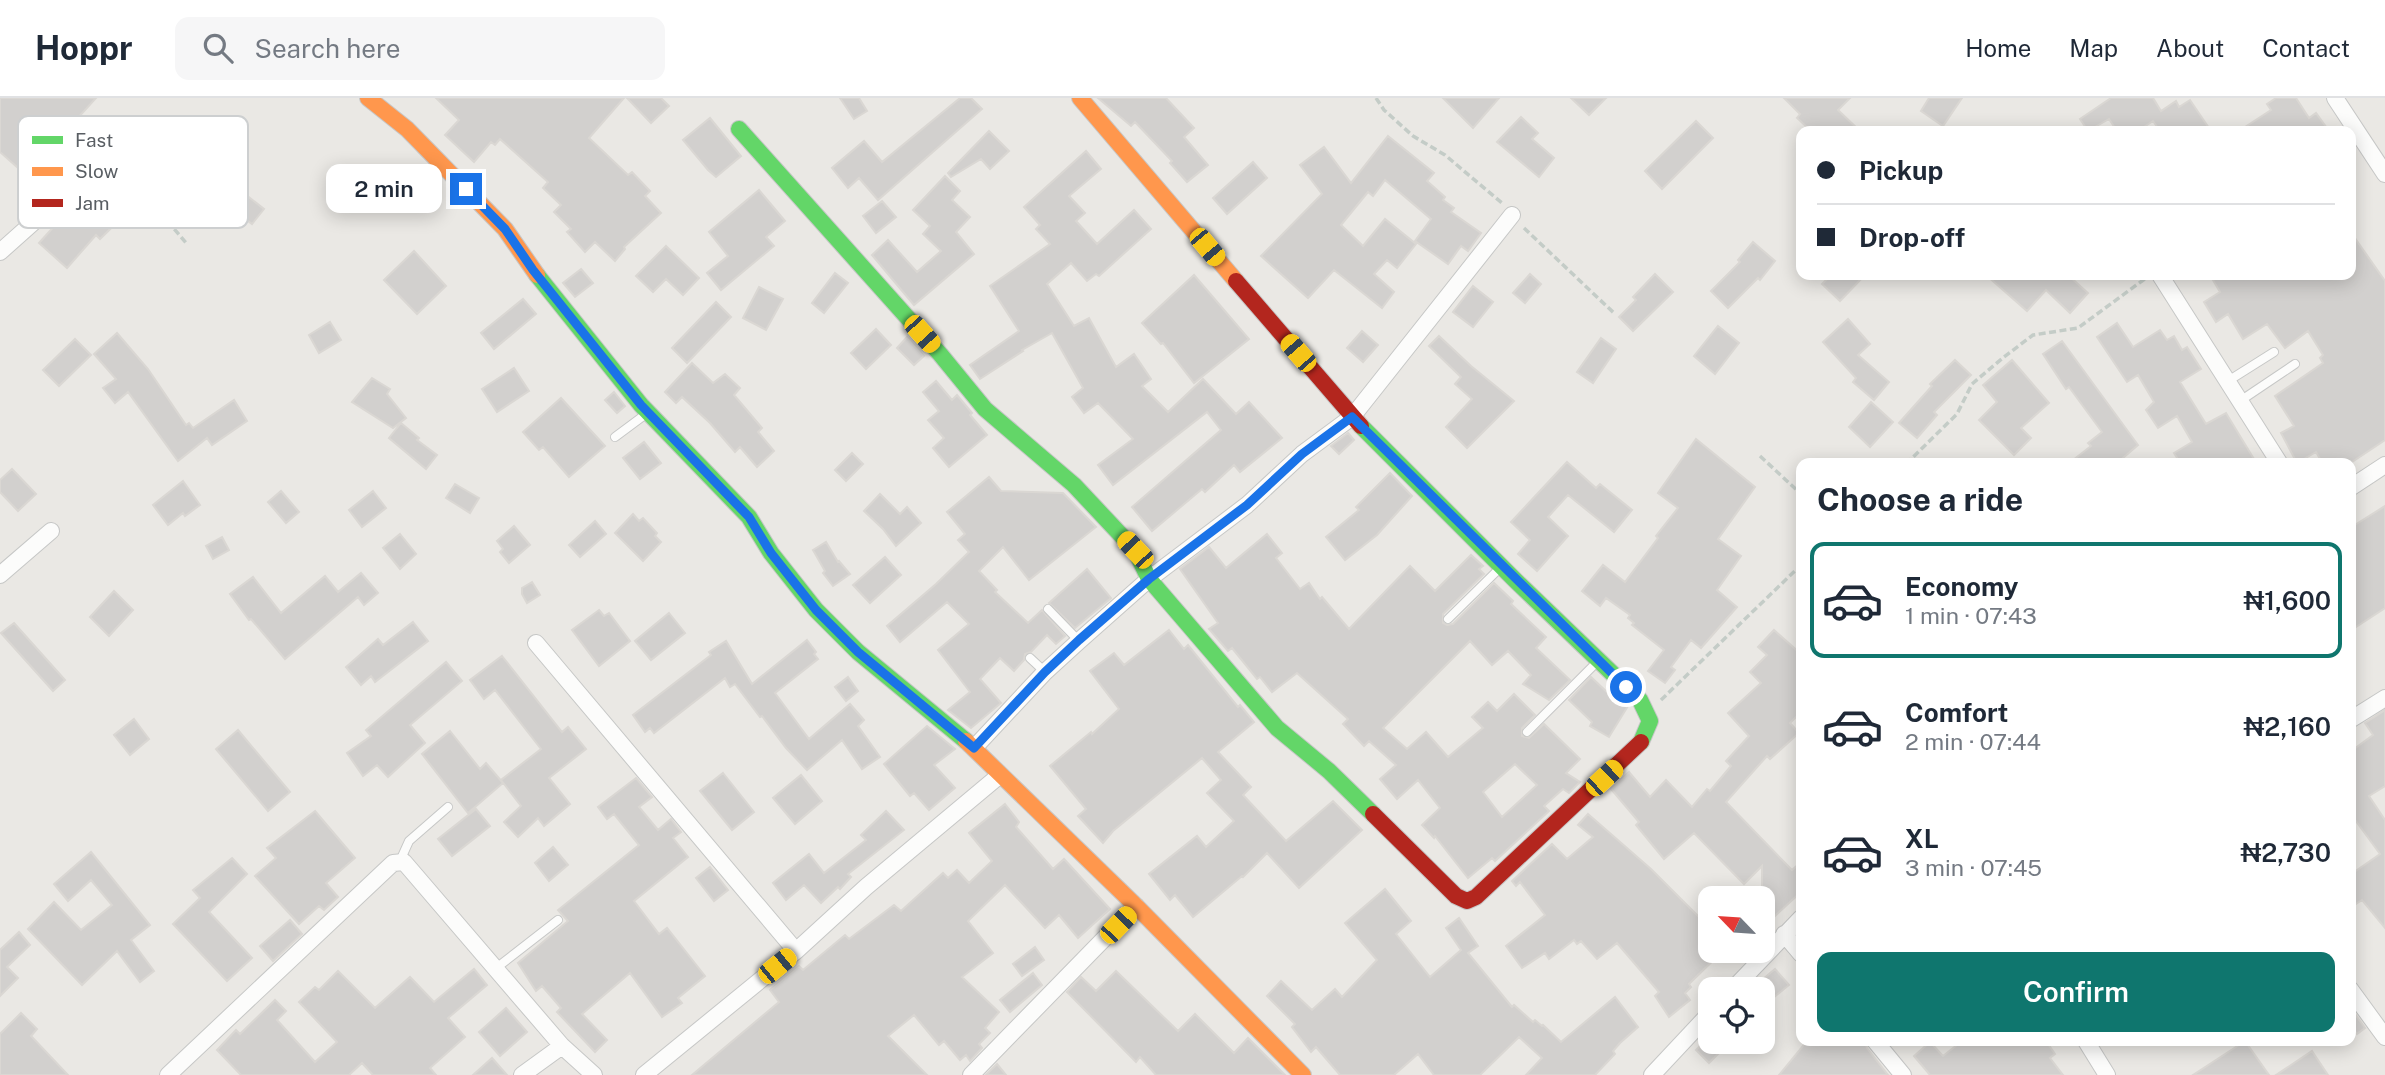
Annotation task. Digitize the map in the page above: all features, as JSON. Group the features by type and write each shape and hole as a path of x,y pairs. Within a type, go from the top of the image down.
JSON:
{"street":[{"path":"368,98 407,129 505,229 533,270 648,412 749,517 771,553 816,610 858,652 974,748 1136,906 1295,1072"},
{"path":"739,129 940,354 985,409 1074,485 1135,550 1149,579 1277,728 1329,771 1456,896 1467,901 1476,897 1640,744 1650,721 1640,700 1352,417 1080,98"},
{"path":"2335,98 2353,126"},
{"path":"2356,130 2385,174"},
{"path":"974,748 1079,640 1149,579 1247,505 1302,454 1352,417 1512,215"},
{"path":"0,253 28,228"},
{"path":"2163,280 2276,458"},
{"path":"2356,484 2385,465"},
{"path":"0,575 51,531"},
{"path":"536,643 796,951"},
{"path":"2356,716 2385,698"},
{"path":"644,1075 796,951 866,887 1000,775"},
{"path":"168,1075 393,863 400,861 404,862 562,1046 594,1075"},
{"path":"971,1075 1136,906"},
{"path":"1744,977 1796,923"},
{"path":"1784,934 1796,948"},
{"path":"2356,997 2385,1037"},
{"path":"1652,1075 1698,1026"},
{"path":"522,1075 562,1046"},
{"path":"1879,1046 1903,1075"},
{"path":"2089,1046 2108,1075"}],"lane":[{"path":"2228,381 2274,352"},
{"path":"2240,401 2295,364"},
{"path":"615,437 648,412"},
{"path":"1448,620 1502,566"},
{"path":"1048,610 1079,640"},
{"path":"1030,658 1045,672"},
{"path":"1527,732 1598,660"},
{"path":"400,861 409,841 448,807"},
{"path":"495,968 558,920"}],"path":[{"path":"174,228 187,244"},
{"path":"1912,458 1957,414 1972,384 2004,357 2033,335 2078,328 2143,280"},
{"path":"1760,456 1796,490"},
{"path":"1646,713 1796,570"}],"building":[{"path":"0,98 96,98 80,116 18,116 18,168 0,152"},
{"path":"436,98 624,98 589,138 628,175 632,172 650,191 645,196 661,213 624,247 615,261 595,242 585,252 567,232 571,229 554,212 561,205 543,188 548,182 500,139 495,145 491,142 474,162 445,135 459,120"},
{"path":"627,98 661,98 669,106 651,123"},
{"path":"840,98 859,98 867,111 854,119"},
{"path":"960,98 971,98 982,109 878,200 859,178 848,188 832,168 864,141 882,162"},
{"path":"1098,98 1166,98 1194,128 1184,137 1208,165 1187,182 1170,163 1172,161 1135,122 1131,126"},
{"path":"1443,98 1499,98 1473,128"},
{"path":"1571,98 1606,98 1589,115"},
{"path":"1784,98 1850,98 1838,110 1855,126 1806,126 1797,118 1800,114"},
{"path":"1929,98 1962,98 1943,126 1921,111"},
{"path":"2111,98 2153,98 2161,111 2176,101 2179,107 2190,100 2208,126 2156,126 2153,121 2146,126 2114,126 2109,119 2097,126 2085,126 2080,119"},
{"path":"2276,98 2296,98 2309,118 2316,113 2325,126 2247,126 2271,110 2267,104"},
{"path":"1521,117 1538,133 1532,139 1554,158 1539,177 1497,142"},
{"path":"710,118 741,156 716,177 683,140"},
{"path":"1696,121 1713,138 1662,189 1645,171"},
{"path":"989,131 1009,151 990,169 981,159 951,177 948,173"},
{"path":"1388,136 1434,173 1427,181 1445,197 1443,200 1454,208 1451,212 1481,233 1468,251 1461,246 1448,264 1415,241 1431,219 1385,180 1373,196 1368,192 1341,225 1363,246 1385,219 1416,244 1397,268 1387,260 1374,274 1394,292 1382,308 1334,270 1308,298 1261,256 1322,194 1300,165 1324,147 1351,183"},
{"path":"1086,151 1101,169 1069,196 1085,213 1076,221 1097,244 1134,210 1151,229 1099,276 1096,274 1087,281 1071,263 1047,284 1074,326 1089,318 1116,367 1134,354 1151,379 1142,386 1168,412 1203,379 1236,414 1249,402 1282,438 1240,472 1234,465 1205,492 1202,489 1152,531 1132,507 1221,430 1207,412 1113,485 1098,465 1133,439 1098,403 1084,413 1072,397 1083,388 1052,333 980,379 970,365 1019,331 990,286 1050,244 1036,229 1040,225 1024,207"},
{"path":"1253,162 1267,178 1227,214 1213,198"},
{"path":"945,176 960,191 952,200 970,217 956,232 974,254 914,305 872,255 888,240 917,272 941,251 923,234 930,226 913,210"},
{"path":"759,190 785,221 766,237 774,246 721,290 707,273 728,256 709,232"},
{"path":"248,196 264,209 252,224 248,221"},
{"path":"882,201 896,217 876,233 863,216"},
{"path":"53,228 111,228 100,239 96,235 67,268 39,243"},
{"path":"2356,240 2385,281 2385,440 2356,459 2320,458 2316,452 2306,458 2294,458 2281,433 2294,426 2275,396 2323,363 2320,358 2323,355 2308,331 2285,348 2267,324 2243,339 2228,314 2216,322 2204,302 2220,292 2213,280 2356,280"},
{"path":"1753,242 1775,261 1760,280 1758,278 1728,308 1711,291 1740,262 1738,260"},
{"path":"666,246 699,278 683,295 666,279 653,292 636,276"},
{"path":"414,251 446,286 417,314 384,280"},
{"path":"581,269 593,283 575,297 563,283"},
{"path":"835,273 848,283 824,313 812,303"},
{"path":"1530,274 1541,284 1525,303 1513,293"},
{"path":"1655,274 1673,292 1633,331 1619,317 1636,300 1633,297"},
{"path":"1194,275 1249,339 1194,383 1163,343 1161,344 1142,323"},
{"path":"1826,280 1860,280 1840,301 1822,284"},
{"path":"1992,280 2074,280 2088,293 2070,313 2046,290 2027,311"},
{"path":"1473,286 1493,302 1473,327 1453,312"},
{"path":"759,287 783,299 766,330 743,318"},
{"path":"523,299 536,314 494,349 481,333"},
{"path":"716,302 731,317 687,363 672,348"},
{"path":"1848,319 1870,344 1858,355 1889,382 1874,400 1853,382 1856,378 1823,342"},
{"path":"330,322 341,340 319,353 309,335"},
{"path":"2117,323 2133,347 2160,330 2167,340 2174,336 2182,350 2187,347 2201,369 2180,382 2206,424 2226,413 2253,458 2177,458 2174,453 2192,442 2177,416 2158,428 2146,410 2154,402 2138,375 2127,382 2097,337"},
{"path":"1718,326 1739,343 1715,374 1694,356"},
{"path":"876,329 891,345 866,369 851,353"},
{"path":"1362,331 1378,345 1363,362 1347,348"},
{"path":"117,333 148,369 186,425 189,423 193,428 234,400 247,421 212,445 207,438 178,461 128,392 115,403 103,388 116,379 94,354"},
{"path":"1439,336 1514,401 1467,448 1446,427 1472,399 1455,384 1461,377 1429,346"},
{"path":"907,337 924,356 914,365 897,348"},
{"path":"1601,338 1616,349 1593,383 1577,372"},
{"path":"75,339 91,355 59,386 43,370"},
{"path":"2062,341 2138,445 2123,458 2076,458 2091,446 2088,443 2102,432 2069,387 2066,389 2043,354"},
{"path":"1955,360 1971,375 1934,412 1937,415 1917,438 1899,423 1932,386 1930,384"},
{"path":"2012,360 2049,403 2021,428 2031,438 2014,455 1979,420 1997,402 1983,385"},
{"path":"692,363 713,383 725,374 740,388 734,395 762,428 758,432 774,451 757,467 740,447 735,452 710,423 682,397 676,403 665,392"},
{"path":"514,368 529,391 497,412 482,389"},
{"path":"372,378 390,389 387,394 406,418 393,428 352,402"},
{"path":"936,381 952,400 957,395 987,435 949,467 933,448 944,438 928,420 939,411 923,392"},
{"path":"614,392 625,406 617,413 605,400"},
{"path":"561,398 605,446 569,477 543,447 539,450 523,432"},
{"path":"1871,402 1893,422 1870,447 1849,427"},
{"path":"401,423 437,455 426,469 389,438"},
{"path":"1348,433 1354,440 1339,454 1331,446"},
{"path":"1696,439 1755,487 1718,539 1741,556 1717,590 1737,607 1701,648 1691,640 1671,667 1675,670 1665,683 1648,671 1664,650 1632,625 1634,623 1628,618 1630,615 1606,598 1600,606 1582,591 1603,565 1625,582 1658,538 1656,536 1678,508 1658,493"},
{"path":"644,442 661,463 640,479 623,458"},
{"path":"852,453 863,464 846,481 835,470"},
{"path":"1567,462 1596,488 1600,484 1632,510 1614,532 1568,495 1548,517 1568,536 1537,571 1518,554 1530,540 1511,522"},
{"path":"12,469 36,494 18,511 0,492 0,480"},
{"path":"1390,473 1412,496 1377,535 1345,560 1326,537 1359,510 1356,507"},
{"path":"989,477 1001,491 1063,493 1096,527 1029,580 1003,547 979,571 997,590 995,592 1028,623 1042,610 1065,636 1056,644 1047,635 1031,652 1025,654 1024,660 1014,671 1000,658 980,679 1001,703 971,728 948,710 970,692 938,650 969,624 947,602 900,642 887,626 969,552 958,540 965,534 947,512"},
{"path":"183,481 200,505 185,516 183,513 168,525 153,505"},
{"path":"455,484 479,498 470,513 446,498"},
{"path":"281,491 299,512 286,523 268,502"},
{"path":"373,491 386,508 362,527 349,510"},
{"path":"880,494 900,514 907,507 921,523 896,546 864,511"},
{"path":"2385,506 2385,608 2356,627 2356,524"},
{"path":"633,514 639,521 643,518 657,533 655,536 661,542 643,561 615,533"},
{"path":"595,521 606,534 580,557 569,545"},
{"path":"514,526 530,545 509,563 500,552 503,549 497,541"},
{"path":"400,534 416,554 400,569 383,548"},
{"path":"1267,534 1282,553 1276,558 1300,589 1309,583 1320,599 1322,597 1349,629 1410,566 1435,591 1471,555 1483,566 1479,569 1484,574 1443,614 1443,623 1453,624 1494,583 1513,601 1511,604 1546,637 1536,648 1570,680 1549,700 1523,684 1531,675 1508,651 1492,665 1470,641 1383,728 1407,749 1426,732 1448,757 1483,728 1472,717 1488,702 1497,711 1514,694 1535,715 1522,728 1522,736 1529,738 1544,724 1580,759 1566,773 1580,782 1569,793 1563,789 1544,806 1549,811 1495,861 1492,858 1468,878 1435,836 1434,838 1422,825 1440,808 1418,780 1397,799 1380,779 1396,765 1369,741 1364,746 1343,724 1348,719 1297,673 1272,692 1260,677 1257,679 1232,648 1228,651 1209,629 1218,623 1180,569 1209,547 1226,568","holes":["1515,764 1537,785 1502,817 1483,792"]},
{"path":"222,537 229,550 213,559 206,546"},
{"path":"826,542 838,562 850,574 833,586 823,573 825,571 813,550"},
{"path":"885,557 901,575 870,603 853,585"},
{"path":"1087,569 1111,598 1075,628 1049,603"},
{"path":"361,573 378,593 364,605 358,597 285,659 251,619 249,620 230,594 253,577 281,613 325,576 338,592"},
{"path":"532,582 540,595 527,603 522,588"},
{"path":"114,591 133,610 109,636 90,617"},
{"path":"599,610 604,616 609,613 630,641 599,666 572,630"},
{"path":"669,613 685,633 651,660 635,641"},
{"path":"413,622 428,641 375,682 371,676 361,685 346,667 378,639 383,645"},
{"path":"14,623 65,680 53,691 1,633"},
{"path":"1169,630 1184,649 1188,645 1238,707 1240,705 1254,722 1218,752 1251,787 1243,795 1286,841 1333,801 1362,830 1299,888 1267,853 1243,877 1193,917 1175,895 1170,900 1149,874 1197,836 1206,847 1234,821 1207,793 1221,780 1202,758 1113,831 1103,843 1078,816 1086,809 1050,766 1119,709 1090,671 1114,653 1124,665"},
{"path":"1774,630 1796,650 1796,717 1790,723 1796,730 1796,736 1770,759 1767,756 1726,802 1792,870 1796,866 1796,897 1775,916 1775,886 1762,886 1762,866 1744,884 1694,833 1664,859 1636,825 1639,822 1611,789 1629,772 1650,797 1666,780 1692,807 1731,766 1726,761 1749,736 1728,713 1761,683 1750,672 1767,655 1758,647"},
{"path":"807,640 818,659 775,693 809,739 850,704 864,720 858,726 880,757 862,769 842,740 807,770 735,684 730,687 725,678 654,733 650,728 645,732 633,715 726,641 752,684"},
{"path":"502,656 562,732 568,727 586,749 549,778 570,804 544,826 538,818 518,837 504,822 521,806 501,780 541,749 495,690 484,699 470,680"},
{"path":"446,662 462,681 410,725 425,743 388,777 377,765 363,776 347,753 371,736 366,730"},
{"path":"848,677 858,691 846,701 835,687"},
{"path":"1591,677 1609,694 1612,691 1628,706 1609,737 1590,726 1592,722 1569,700"},
{"path":"2385,710 2385,786 2369,796 2385,820 2385,928 2362,900 2356,904 2356,871 2380,854 2356,821 2356,748 2373,735 2365,723"},
{"path":"134,719 149,739 130,755 114,735"},
{"path":"927,726 955,749 934,765 955,788 929,810 914,793 910,796 884,764"},
{"path":"238,730 290,792 268,811 216,749"},
{"path":"450,731 480,769 486,763 503,783 468,813 422,754"},
{"path":"723,773 754,812 732,830 700,791"},
{"path":"801,775 822,801 795,824 773,798"},
{"path":"636,778 652,797 639,807 658,830 671,819 681,832 673,838 688,857 634,901 659,934 667,928 705,976 678,998 682,1003 662,1017 630,973 582,1014 607,1040 595,1052 557,1012 561,1008 542,986 536,991 518,963 568,921 558,910 639,845 614,814 607,819 598,807"},
{"path":"1005,804 1019,822 1016,827 1053,869 1064,859 1110,909 1078,938 1059,915 1045,928 1005,885 968,921 993,953 962,977 999,1012 985,1028 990,1033 979,1044 982,1048 970,1061 966,1055 960,1060 944,1041 939,1045 914,1015 888,1036 927,1075 692,1075 779,1002 770,990 799,966 803,970 845,935 849,939 894,905 901,911 943,873 948,878 957,870 969,883 992,861 969,833"},
{"path":"476,809 490,826 452,856 438,839"},
{"path":"315,811 355,858 326,883 338,897 324,910 319,906 299,924 255,876 276,858 267,848"},
{"path":"886,811 904,830 848,874 851,877 840,889 838,887 821,903 804,885 786,900 773,883 809,854 824,873 866,840 861,835"},
{"path":"1588,814 1651,869 1698,916 1698,963 1711,963 1689,984 1691,987 1685,993 1690,1000 1669,1017 1655,996 1659,992 1617,943 1597,959 1581,941 1577,944 1574,940 1549,959 1545,953 1522,968 1506,946 1545,915 1520,882 1516,886 1512,881 1552,844 1567,859 1593,837 1578,825"},
{"path":"553,847 568,865 549,881 535,863"},
{"path":"91,852 150,925 131,940 154,971 140,982 117,951 82,985 28,929 54,902 81,930 112,905 91,880 68,901 54,884"},
{"path":"232,858 247,874 209,912 252,958 227,981 173,924 200,898 193,890"},
{"path":"710,867 728,890 714,901 696,878"},
{"path":"1385,889 1411,921 1396,934 1430,977 1461,950 1446,928 1459,918 1478,946 1468,953 1512,1007 1514,1005 1533,1022 1535,1020 1543,1025 1561,1042 1615,997 1638,1027 1620,1043 1613,1051 1615,1054 1595,1075 1526,1075 1542,1058 1519,1037 1480,1075 1434,1075 1418,1054 1394,1075 1340,1075 1316,1047 1311,1052 1292,1027 1295,1024 1267,996 1281,981 1312,1010 1335,989 1342,997 1377,960 1345,923"},
{"path":"290,920 302,934 273,961 260,946"},
{"path":"19,932 30,945 7,967 18,978 0,996 0,950"},
{"path":"1035,947 1044,960 1022,976 1013,964"},
{"path":"474,969 487,985 448,1018 465,1037 430,1068 436,1075 373,1075 362,1063 349,1075 241,1075 217,1050 236,1030 240,1034 275,1000 286,1011 277,1020 315,1062 337,1042 299,1002 315,987 319,990 338,971 375,1008 410,977 434,1002"},
{"path":"1775,969 1789,985 1775,996 1775,977 1766,977"},
{"path":"1116,971 1178,1031 1195,1014 1234,1053 1248,1038 1285,1075 1156,1075 1140,1057 1136,1062 1067,992 1081,977 1096,991"},
{"path":"1033,973 1042,985 1010,1012 1000,1000"},
{"path":"506,1008 527,1032 500,1056 479,1032"},
{"path":"21,1013 37,1029 31,1036 68,1075 0,1075 0,1034"},
{"path":"2356,1015 2365,1028 2356,1033"},
{"path":"1803,1046 1866,1046 1888,1075 1779,1075"},
{"path":"1925,1046 1934,1046 1943,1056 1956,1046 2049,1046 2055,1054 2050,1058 2063,1075 1930,1075 1914,1056"},
{"path":"2237,1046 2249,1046 2269,1075 2193,1075"},
{"path":"2312,1051 2328,1075 2276,1075"},
{"path":"1700,1054 1718,1054 1709,1063"},
{"path":"492,1058 507,1075 473,1075"},
{"path":"997,1064 1006,1075 986,1075"}],"traffic: fast":[{"path":"739,129 940,354 985,409 1074,485 1135,550 1149,579 1277,728 1329,771 1373,814"},
{"path":"537,275 641,405 749,517 771,553 816,610 858,652 966,741"},
{"path":"1361,426 1640,700 1650,721 1641,742"}],"traffic: slow":[{"path":"368,98 407,129 505,229 537,275"},
{"path":"1080,98 1236,281"},
{"path":"966,741 1136,906 1303,1075"}],"traffic: jam":[{"path":"1236,281 1361,426"},
{"path":"1373,814 1456,896 1467,901 1476,897 1641,742"}],"route":[{"path":"466,189 505,229 533,270 641,405 749,517 771,553 816,610 858,652 974,748 1079,640 1149,579 1247,505 1302,454 1352,417 1626,687"}]}
